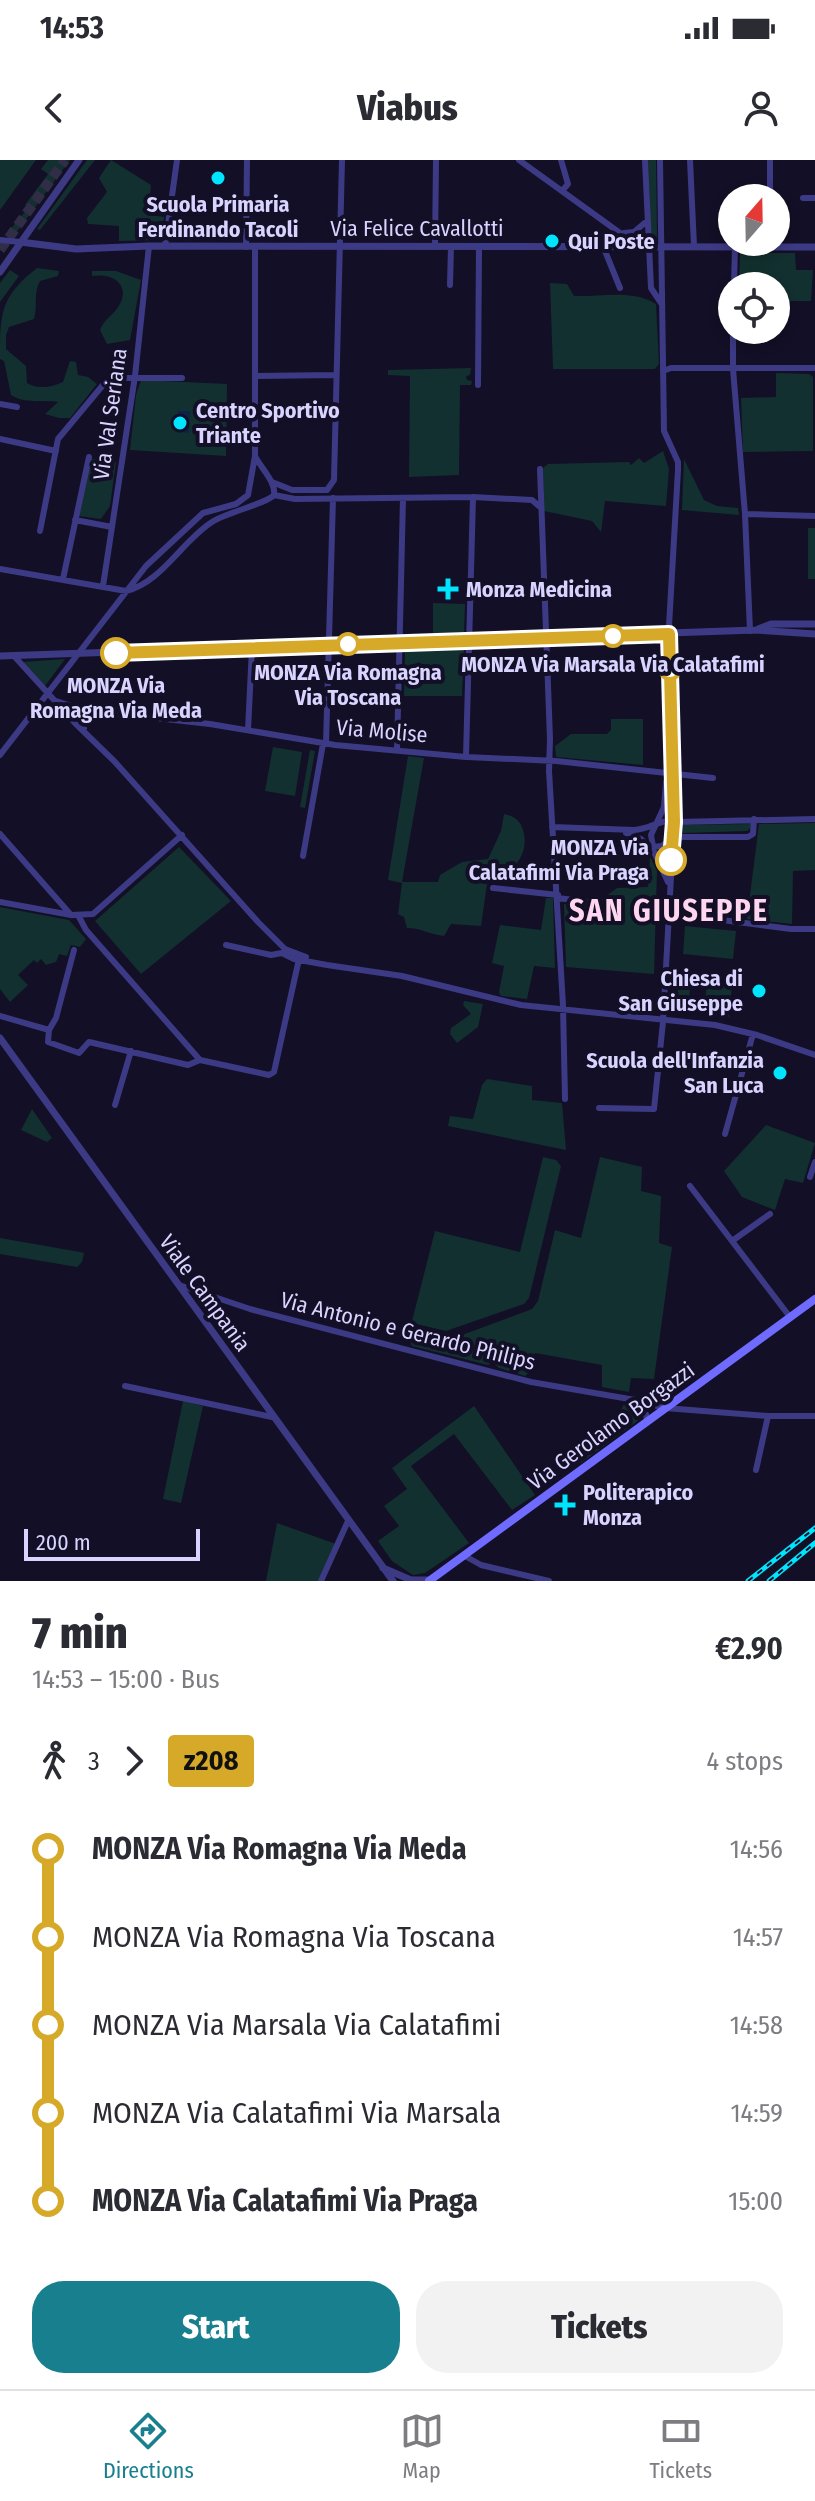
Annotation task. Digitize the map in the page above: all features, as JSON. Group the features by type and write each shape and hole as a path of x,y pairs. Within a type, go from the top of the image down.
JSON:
{"main road":[{"name":"Via Gerolamo Borgazzi","path":"430,1580 815,1299"}],"street":[{"path":"0,272 79,160"},
{"path":"165,246 177,160"},
{"path":"0,755 146,566 203,513 247,497 255,456 255,376 247,160"},
{"path":"251,486 260,477 295,490 327,490 332,486 342,160"},
{"path":"435,247 436,160"},
{"path":"519,160 638,246"},
{"path":"561,160 568,184 562,191"},
{"path":"645,160 651,288 663,306"},
{"path":"599,1108 654,1109 663,1019 674,822 669,634 678,462 664,431 660,160"},
{"path":"690,160 694,246"},
{"path":"770,160 770,184"},
{"path":"803,198 815,198"},
{"path":"619,232 629,234 647,221"},
{"path":"0,240 20,242"},
{"name":"Via Felice Cavallotti","path":"20,242 76,249 149,246 718,246"},
{"name":"Via Felice Cavallotti","path":"790,245 815,247"},
{"name":"Via Val Seriana","path":"103,586 135,376 149,246"},
{"path":"450,285 451,246"},
{"path":"603,246 620,288"},
{"path":"478,385 479,247"},
{"path":"733,344 753,631"},
{"path":"663,371 671,368 815,368"},
{"path":"255,376 336,375"},
{"path":"40,531 58,439 103,385 111,378 182,378"},
{"path":"0,404 17,407"},
{"path":"0,439 56,451"},
{"path":"255,456 275,488 274,495 264,502"},
{"path":"63,579 89,457"},
{"path":"540,469 552,827 564,1011 565,1099"},
{"path":"251,486 253,498 264,502"},
{"path":"274,495 292,499"},
{"path":"0,569 126,591 142,588 209,523 233,511 264,502 473,497 532,500 540,507"},
{"path":"466,757 473,497"},
{"path":"303,856 325,744 331,645 333,498"},
{"path":"397,750 403,498"},
{"path":"745,514 815,516"},
{"path":"75,520 112,527"},
{"path":"753,631 771,624 815,624"},
{"path":"0,656 753,631 815,634"},
{"path":"248,730 252,648"},
{"path":"14,656 182,835 284,951 299,958 412,978 493,1000 564,1011 715,1025 815,1055"},
{"name":"Via Molise","path":"56,701 81,709 248,730 325,744 550,761 713,778"},
{"path":"81,709 80,721 85,732"},
{"path":"669,890 651,848 653,825 664,807 666,782 671,774"},
{"path":"615,830 633,835 651,848 662,846 673,837 748,837 753,834 754,819"},
{"path":"552,827 644,830 666,820 815,819"},
{"path":"0,834 200,1060 269,1075 274,1072 299,958"},
{"path":"0,902 74,915 93,914 182,835"},
{"path":"493,888 588,902"},
{"path":"669,913 791,929 815,929"},
{"path":"226,945 271,955 284,951"},
{"path":"74,950 56,1018 49,1030 47,1041 50,1044 79,1053 89,1042 188,1065 200,1060"},
{"path":"0,1016 49,1030"},
{"path":"725,1134 753,1034"},
{"name":"Viale Campania","path":"0,1038 393,1581"},
{"path":"115,1105 131,1051"},
{"path":"810,1177 815,1162"},
{"path":"690,1186 790,1317"},
{"path":"732,1241 770,1214"},
{"name":"Via Antonio e Gerardo Philips","path":"176,1284 250,1309 531,1382 665,1408 768,1416 815,1416"},
{"path":"125,1386 272,1417"},
{"path":"684,1395 692,1410"},
{"path":"635,1400 647,1421"},
{"path":"756,1470 768,1416"},
{"path":"321,1581 348,1521"},
{"path":"465,1556 481,1565 533,1580 549,1581"},
{"path":"382,1567 411,1580 430,1580"},
{"name":"Viale Campania","path":"382,1567 385,1581"}],"green space":[{"path":"0,160 36,160 0,210"},
{"path":"48,160 70,160 13,237 5,236 28,208 25,205 48,174 41,169"},
{"path":"87,160 95,160 40,230 37,229"},
{"path":"111,160 151,185 148,215 164,217 161,240 119,241 119,226 88,224 87,218 107,192 99,178"},
{"path":"648,160 656,160 657,237 651,237"},
{"path":"790,253 795,253 796,270 813,270 811,301 790,301 790,272 739,272 740,256 790,256"},
{"path":"37,268 59,271 58,276 40,281 34,319 9,327 6,349 26,366 27,383 32,385 45,387 63,382 70,361 76,362 78,375 88,377 97,384 70,418 45,414 58,402 28,401 11,395 4,361 0,359 2,318 9,297"},
{"path":"10,270 19,276 0,302 0,283"},
{"path":"92,271 116,271 141,280 130,340 107,344 100,330 121,302 122,289 115,279 92,276"},
{"path":"550,283 567,284 574,296 627,295 656,304 659,364 655,369 553,369"},
{"path":"471,368 470,375 466,376 467,380 472,381 471,385 460,385 459,475 409,477 410,376 388,375 388,370"},
{"path":"776,373 809,374 813,377 813,451 743,452 741,398 776,397"},
{"name":"Centro Sportivo Triante","path":"141,380 227,384 226,456 130,450 136,395"},
{"path":"663,451 669,469 666,506 605,501 601,532 592,521 544,511 543,468 548,464 629,462 631,465 639,458 644,463"},
{"path":"91,459 96,459 95,466 105,468 108,462 116,462 110,506 101,519 79,516"},
{"path":"684,459 704,500 717,506 738,508 739,515 682,510"},
{"path":"808,528 815,528 815,579 808,579"},
{"path":"433,603 465,604 464,634 433,634"},
{"path":"405,649 464,649 462,696 404,696"},
{"path":"65,659 45,686 22,662"},
{"path":"611,719 643,719 643,765 556,757 555,746 571,734 607,734 611,730"},
{"path":"273,747 302,752 295,796 265,791"},
{"path":"310,750 315,751 305,808 300,807"},
{"path":"408,756 424,758 402,882 438,882 440,875 462,862 488,859 501,831 504,814 516,819 522,827 524,848 517,863 487,884 481,926 451,924 444,936 407,928 404,917 398,914 402,883 388,880"},
{"path":"815,823 815,870 793,871 792,924 747,919 759,824"},
{"path":"751,824 747,831 683,833 683,825"},
{"path":"179,847 231,901 141,974 95,921"},
{"path":"650,856 657,871 654,974 566,967 564,904 591,907 617,888 648,887"},
{"path":"546,898 553,898 555,968 534,966 527,999 501,996 504,966 492,963 500,925 541,930"},
{"path":"0,907 69,920 86,939 80,947 71,945 67,956 59,954 56,962 46,965 41,959 37,963 34,960 18,975 28,985 10,1002 0,989"},
{"path":"685,926 736,931 733,959 683,954"},
{"path":"707,982 732,984 729,1017 704,1014"},
{"path":"678,984 690,984 689,1009 677,1009"},
{"path":"464,1001 483,1004 478,1027 457,1043 450,1034 451,1028 471,1014 463,1005"},
{"path":"487,1079 532,1086 532,1100 562,1103 566,1150 448,1126 450,1116 473,1119 482,1085"},
{"path":"32,1109 52,1138 47,1142 21,1130"},
{"path":"766,1125 815,1143 803,1183 785,1179 775,1210 742,1197 724,1171"},
{"path":"543,1157 556,1160 561,1166 529,1298 524,1304 446,1331 412,1321 435,1231 520,1252"},
{"path":"600,1157 642,1167 641,1191 661,1196 659,1243 672,1247 654,1379 631,1378 629,1392 602,1387 602,1365 535,1353 531,1370 525,1376 499,1368 492,1362 488,1365 412,1346 409,1339 411,1331 420,1333 421,1339 443,1343 445,1338 454,1338 532,1309 538,1301 555,1230 581,1238"},
{"path":"0,1238 84,1253 82,1262 77,1267 0,1254"},
{"path":"183,1401 203,1406 181,1503 163,1499"},
{"path":"624,1404 638,1410 640,1419 582,1462 578,1464 597,1446 602,1447"},
{"path":"474,1406 535,1495 512,1510 454,1434 411,1466 469,1543 425,1573 413,1575 392,1561 378,1541 399,1526 384,1506 407,1489 392,1468"},
{"path":"277,1523 336,1544 319,1581 266,1581"}],"water":[{"path":"178,411 190,411 189,433 177,432"}],"tunnel":[{"path":"0,250 65,160"}],"railway":[{"path":"748,1581 815,1528"},
{"path":"769,1581 815,1543"}],"bus line":[{"name":"z208","path":"116,653 669,634 674,822 671,860"}],"place":[{"name":"Scuola Primaria Ferdinando Tacoli","path":"218,178"},
{"name":"Qui Poste","path":"552,241"},
{"name":"Centro Sportivo Triante","path":"180,423"},
{"name":"Monza Medicina","path":"448,589"},
{"name":"MONZA Via Marsala Via Calatafimi","path":"613,636"},
{"name":"MONZA Via Romagna Via Toscana","path":"348,644"},
{"name":"MONZA Via Romagna Via Meda","path":"116,653"},
{"name":"MONZA Via Calatafimi Via Praga","path":"671,860"},
{"name":"Chiesa di San Giuseppe","path":"759,991"},
{"name":"Scuola dell'Infanzia San Luca","path":"780,1073"},
{"name":"Politerapico Monza","path":"565,1505"}],"district":[{"name":"SAN GIUSEPPE","path":"669,911"}]}
